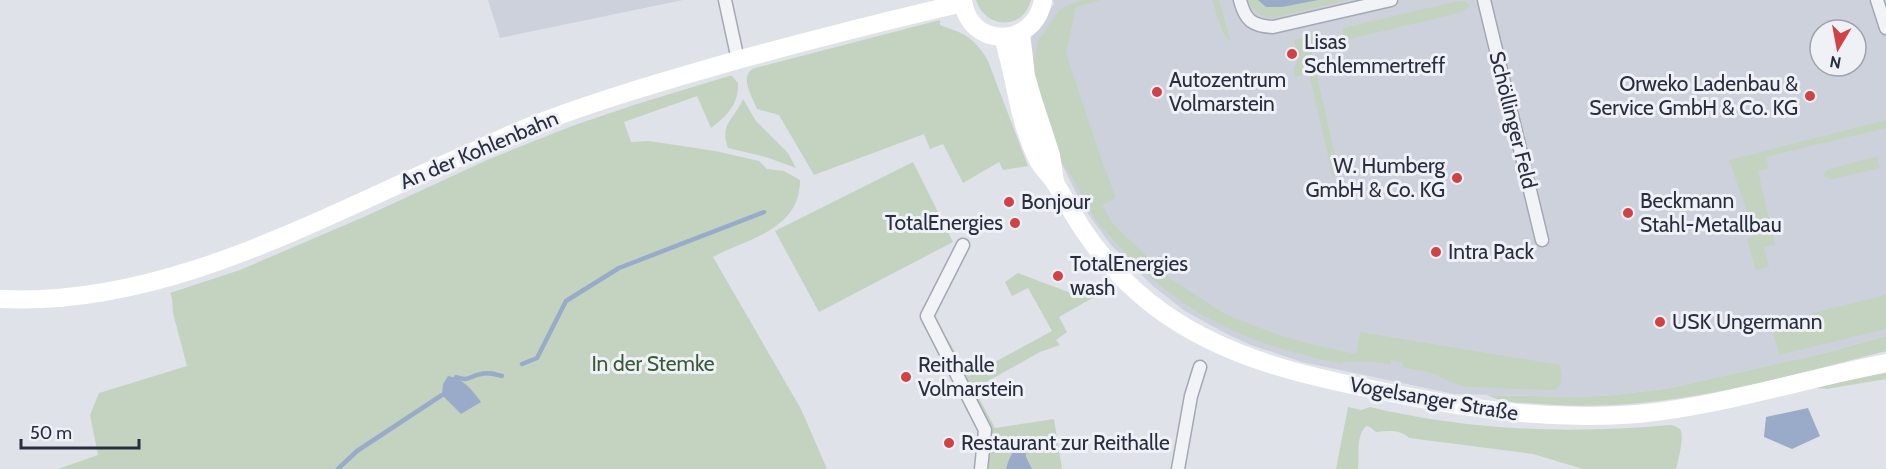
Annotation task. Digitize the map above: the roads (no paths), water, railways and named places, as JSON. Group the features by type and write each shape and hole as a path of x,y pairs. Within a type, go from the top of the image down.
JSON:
{"main road":[{"path":"963,1 974,25 989,34 1012,35 1030,27 1037,19 1043,0"},
{"name":"An der Kohlenbahn","path":"0,299 69,298 105,293 165,279 227,259 520,130 602,99 738,60 963,1"},
{"name":"Vogelsanger Straße","path":"1012,35 1017,99 1027,133 1039,163 1055,182 1081,227 1106,260 1134,289 1185,327 1235,352 1291,372 1443,404 1523,414 1599,417 1692,406 1886,363"}],"street":[{"path":"725,0 738,60"},
{"path":"1240,0 1243,11 1254,24 1273,27 1391,0"},
{"name":"Schöllinger Feld","path":"1484,0 1542,240"},
{"path":"1877,0 1886,28"},
{"path":"963,245 927,316 985,430 981,469"},
{"path":"1178,469 1191,396 1200,367"}],"water":[{"path":"1258,0 1318,0 1282,7 1266,7"},
{"path":"448,376 463,382 481,402 461,414 442,395 443,384"},
{"path":"1808,408 1820,436 1792,449 1764,437 1766,417"},
{"path":"1023,445 1032,469 1006,469 1014,452"}],"waterway":[{"path":"522,364 537,358 566,301 619,268 764,212"},
{"path":"456,377 466,379 486,373 502,376"},
{"path":"338,469 357,451 442,395"}],"place":[{"name":"Lisas Schlemmertreff","path":"1292,54"},
{"name":"Autozentrum Volmarstein","path":"1157,92"},
{"name":"Orweko Ladenbau & Service GmbH & Co. KG","path":"1810,96"},
{"name":"W. Humberg GmbH & Co. KG","path":"1457,178"},
{"name":"Bonjour","path":"1009,202"},
{"name":"Beckmann Stahl-Metallbau","path":"1628,213"},
{"name":"TotalEnergies","path":"1015,223"},
{"name":"Intra Pack","path":"1436,252"},
{"name":"TotalEnergies wash","path":"1058,276"},
{"name":"USK Ungermann","path":"1660,322"},
{"name":"Reithalle Volmarstein","path":"906,377"},
{"name":"Restaurant zur Reithalle","path":"949,443"}],"park label":[{"name":"In der Stemke","path":"653,364"}]}
